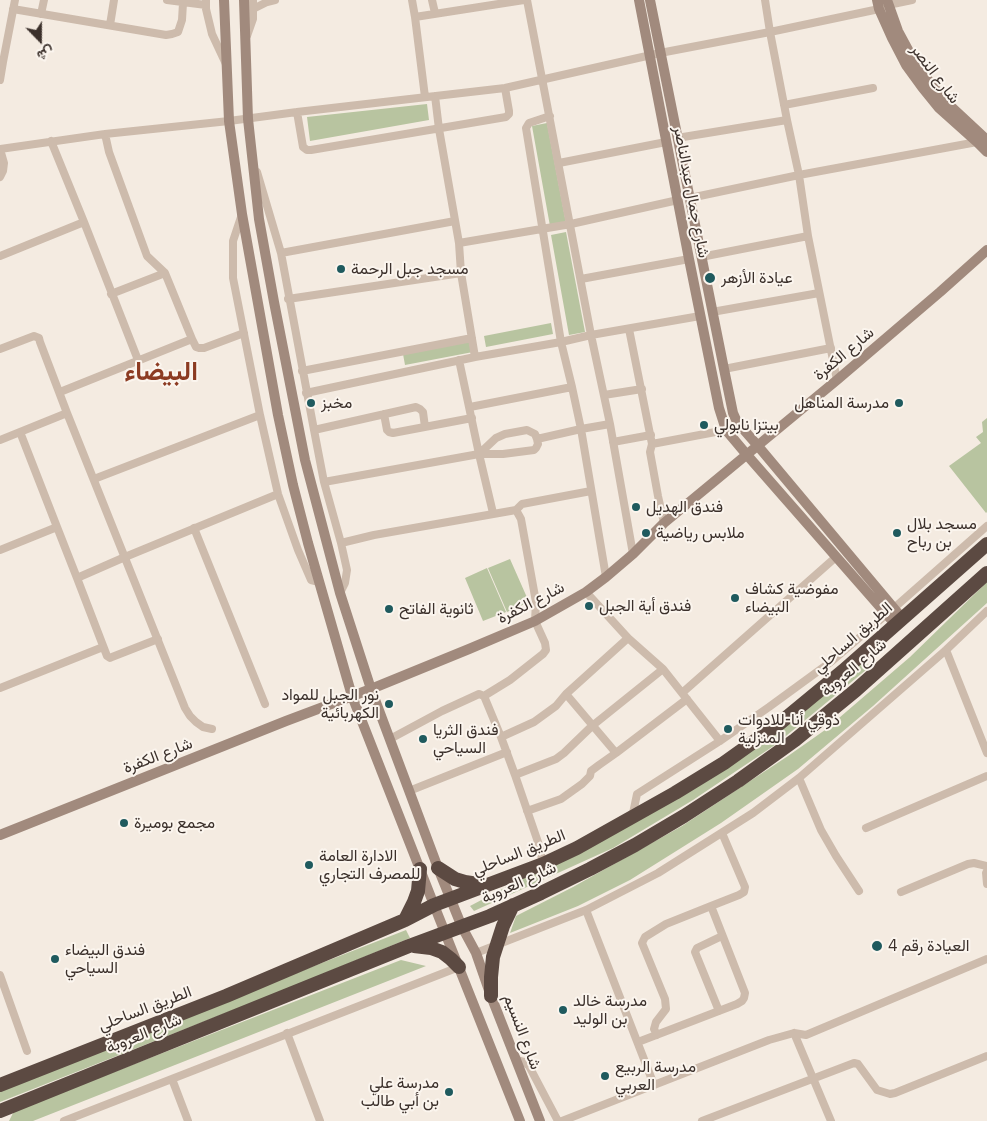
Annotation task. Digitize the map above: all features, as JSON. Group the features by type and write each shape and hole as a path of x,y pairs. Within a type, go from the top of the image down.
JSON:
{"highway":[{"name":"الطريق الساحلي","path":"0,1085 226,996 405,920 434,905 543,864 632,818 724,763 780,722 871,647 894,616 987,544"},
{"name":"شارع العروبة","path":"0,1112 409,946 513,906 635,845 738,781 795,740 915,639 987,573"},
{"path":"894,616 915,639"},
{"path":"871,647 885,665"},
{"path":"438,868 446,874 465,882 485,885"},
{"path":"405,920 416,897 420,869"},
{"path":"491,996 492,967 496,945 513,906"},
{"path":"409,946 420,946 436,950 451,959 459,967"}],"street":[{"path":"0,80 15,0"},
{"path":"41,14 44,0"},
{"path":"110,25 114,0"},
{"path":"168,0 183,3 206,3 212,34 227,66"},
{"path":"224,0 229,121 242,214 278,415 293,485 352,696 520,1121"},
{"name":"شارع النسيم","path":"244,0 248,119 263,238 305,460 340,593 371,689 438,868 462,927 476,953 540,1121"},
{"path":"245,42 252,19 253,0"},
{"path":"253,9 266,2 275,0"},
{"path":"412,0 425,97"},
{"path":"432,0 434,14"},
{"path":"415,17 526,0 610,424 633,554"},
{"name":"شارع جمال عبدالناصر","path":"639,0 655,54 666,142 718,408 726,430 836,557 894,616"},
{"path":"650,0 655,54 677,138 733,412 737,422 894,616"},
{"path":"766,0 770,32 799,175 808,236 837,380"},
{"path":"0,177 4,171 4,163 0,149 105,134 505,88 655,54 770,32 883,4 912,0"},
{"path":"13,9 166,35 178,32 181,26 183,3"},
{"name":"شارع النصر","path":"883,4 892,38 906,65 939,108 982,141 987,152"},
{"path":"297,112 303,147 307,150 506,117 509,111 505,88"},
{"path":"784,105 872,88"},
{"path":"435,96 475,357"},
{"path":"550,116 529,123 526,128 561,342 581,429 606,577"},
{"path":"677,138 787,120"},
{"path":"105,134 109,152 147,256 165,273 196,347 204,348 244,333"},
{"path":"51,141 138,360"},
{"path":"690,198 799,175 982,141"},
{"path":"559,162 666,142"},
{"path":"252,157 281,253 288,299 324,482 342,543 347,570 345,583 340,593"},
{"path":"459,243 542,230 678,200"},
{"path":"242,214 233,242 233,278 260,415 278,494 306,570 312,580 319,582"},
{"path":"0,256 84,222"},
{"path":"281,253 455,222"},
{"path":"701,257 808,236"},
{"name":"شارع الكفرة","path":"0,835 277,724 371,689 535,620 586,592 633,554 664,523 837,380 987,250"},
{"path":"581,279 689,260"},
{"path":"112,294 165,273"},
{"path":"288,299 461,273"},
{"path":"712,312 819,293"},
{"path":"306,393 475,357 700,316"},
{"path":"629,329 651,435 652,444 650,452 664,523"},
{"path":"0,349 30,337 38,338 185,708 196,722 203,727 212,729"},
{"path":"302,371 472,338"},
{"path":"60,392 192,339"},
{"path":"724,369 831,348"},
{"path":"460,360 493,513"},
{"path":"470,407 572,387"},
{"path":"604,395 642,389"},
{"path":"314,430 416,407 422,412 426,427"},
{"path":"0,440 67,413"},
{"path":"384,414 387,430 393,433 472,418"},
{"path":"94,479 260,415"},
{"path":"538,439 610,424"},
{"path":"324,482 479,454 502,454 534,450 538,444 538,439 535,434 527,430 505,434 496,438 479,454"},
{"path":"652,444 726,430"},
{"path":"20,432 107,656 110,658 158,639"},
{"path":"613,442 651,435"},
{"path":"342,543 374,535 516,510 522,504 591,492"},
{"path":"77,578 278,494"},
{"path":"390,739 442,711 479,694 484,696 510,680 546,650 535,620 536,602 521,519 516,510"},
{"path":"632,818 637,794 720,742 894,616 987,526"},
{"path":"0,550 57,527"},
{"path":"194,528 265,704"},
{"path":"527,811 561,799 582,784 590,776 591,771 616,753 684,696 836,557"},
{"path":"586,592 628,638 663,669 720,742"},
{"path":"476,953 586,910 658,873 753,813 799,778 987,612"},
{"path":"501,737 534,722 556,706 566,694 628,638"},
{"path":"0,688 103,646"},
{"path":"946,650 987,753"},
{"path":"515,775 564,754 592,726 663,669"},
{"path":"566,694 616,753"},
{"path":"484,696 507,752 539,845 543,864"},
{"path":"409,791 507,752"},
{"path":"866,828 987,776"},
{"path":"799,778 821,830 859,892"},
{"path":"657,1035 654,1029 656,1022 666,1009 665,999 642,943 645,937 666,924 744,892 745,887 722,833"},
{"path":"901,892 968,864 974,863 987,866"},
{"path":"987,871 987,884"},
{"path":"638,1042 719,1011 742,1001 744,998 745,993 712,906"},
{"path":"586,910 654,1085"},
{"path":"719,1011 696,952 697,948 722,936"},
{"path":"562,1121 769,1040 794,1033 806,1036 987,959"},
{"path":"64,1121 459,967"},
{"path":"0,975 27,1050"},
{"path":"287,1033 320,1121"},
{"path":"794,1033 831,1121"},
{"path":"702,1121 856,1063 877,1090 890,1094 987,1056"},
{"path":"516,1060 524,1062 531,1069 558,1121"},
{"path":"172,1079 188,1121"}],"green space":[{"path":"427,104 429,120 310,141 307,117"},
{"path":"547,123 566,223 550,226 532,126"},
{"path":"566,232 585,332 569,335 551,235"},
{"path":"551,323 553,334 486,347 484,336"},
{"path":"471,341 473,352 405,365 403,354"},
{"path":"987,418 986,513 949,466 981,443 976,437 983,432 982,422"},
{"path":"510,559 529,602 507,612 488,568"},
{"path":"487,568 506,612 483,621 465,578"},
{"path":"987,582 987,603 873,706 798,769 721,823 630,880 578,906 510,933 516,916 573,887 682,826 825,730 910,657"},
{"path":"861,664 872,665 775,745 693,800 613,848 474,911 470,906 660,806"},
{"path":"406,930 410,938 0,1102 0,1089"},
{"path":"401,960 426,966 33,1121 9,1121 14,1111"}],"place":[{"name":"مسجد جبل الرحمة","path":"341,269"},
{"name":"عيادة الأزهر","path":"710,278"},
{"name":"مخبز","path":"311,403"},
{"name":"مدرسة المناهل","path":"899,403"},
{"name":"بيتزا نابولي","path":"704,425"},
{"name":"فندق الهديل","path":"636,507"},
{"name":"ملابس رياضية","path":"646,533"},
{"name":"مسجد بلال بن رباح","path":"897,533"},
{"name":"مفوضية كشاف البيضاء","path":"735,598"},
{"name":"فندق أية الجبل","path":"589,606"},
{"name":"ثانوية الفاتح","path":"389,609"},
{"name":"نور الجبل للمواد الكهربائية","path":"389,704"},
{"name":"ذوقي أنا-للادوات المنزلية","path":"728,729"},
{"name":"فندق الثريا السياحي","path":"423,739"},
{"name":"مجمع بوميرة","path":"124,823"},
{"name":"الادارة العامة للمصرف التجاري","path":"309,865"},
{"name":"العيادة رقم 4","path":"877,946"},
{"name":"فندق البيضاء السياحي","path":"55,959"},
{"name":"مدرسة خالد بن الوليد","path":"563,1010"},
{"name":"مدرسة الربيع العربي","path":"605,1076"},
{"name":"مدرسة علي بن أبي طالب","path":"449,1092"}],"district":[{"name":"البيضاء","path":"161,372"}]}
